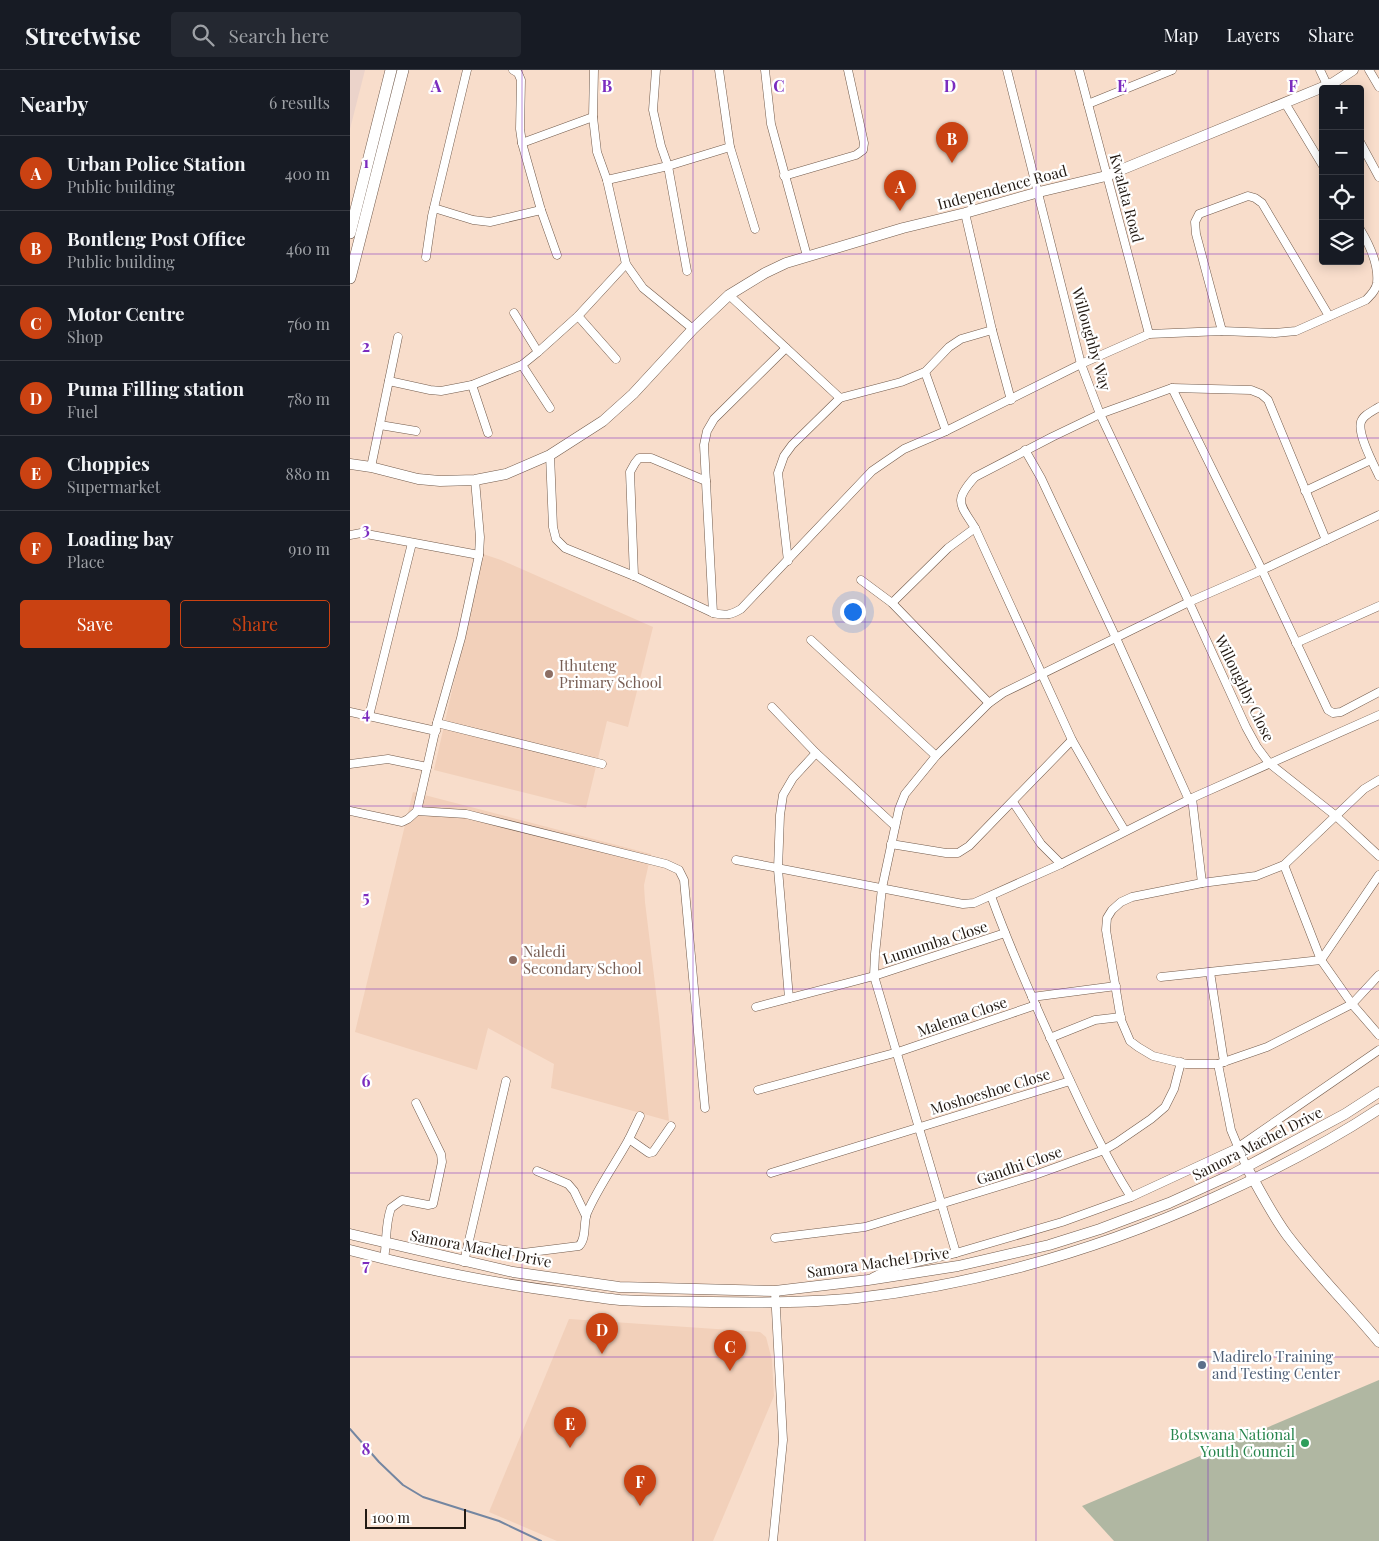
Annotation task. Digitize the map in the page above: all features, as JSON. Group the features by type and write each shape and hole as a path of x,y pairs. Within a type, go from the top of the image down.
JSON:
{"main road":[{"path":"350,233 391,70"},
{"path":"350,278 403,70"},
{"name":"Independence Road","path":"1331,85 1353,70"},
{"name":"Independence Road","path":"353,463 418,479 460,482 506,474 550,455 603,421 729,296 765,273 786,263 903,228 965,214 1039,192 1106,176 1319,90"},
{"name":"Samora Machel Drive","path":"350,1234 513,1272 618,1287 774,1291 868,1280 958,1266 1049,1245 1100,1229 1169,1203 1246,1166 1345,1114 1379,1092"},
{"name":"Samora Machel Drive","path":"350,1250 508,1285 619,1300 775,1303 856,1298 962,1281 1055,1258 1175,1215 1254,1180 1340,1135 1379,1109"},
{"path":"1246,1166 1273,1215 1288,1236 1379,1342"}],"street":[{"path":"426,257 434,208 467,70"},
{"path":"513,70 518,73 521,80 520,129 522,143 541,210 558,255"},
{"path":"594,70 593,118 597,152 607,180 626,264 643,288 693,330"},
{"path":"656,70 653,110 661,146 668,166 687,271"},
{"path":"719,70 730,147 755,229"},
{"path":"765,70 771,124 807,256"},
{"path":"784,176 856,155 863,150 864,143 848,70"},
{"name":"Willoughby Way","path":"1007,70 1081,364 1100,414 1190,602"},
{"name":"Kwalata Road","path":"1079,70 1149,334"},
{"path":"1088,104 1172,70"},
{"path":"1320,70 1327,85"},
{"path":"1369,70 1379,87"},
{"path":"1285,103 1319,159"},
{"path":"522,143 593,118"},
{"path":"607,180 668,166 730,147"},
{"path":"1364,149 1379,177"},
{"path":"1222,331 1196,234 1195,222 1199,214 1248,196 1256,198 1262,203 1329,316"},
{"path":"434,208 473,220 490,222 541,210"},
{"path":"965,214 992,330 1011,400"},
{"path":"550,455 552,527 556,539 565,548 634,576 713,613 723,616 732,615 741,609 788,561 872,471 904,448 946,431 1081,364 1149,334 1222,331 1275,333 1296,331 1366,300 1372,294 1377,284 1375,264 1364,236"},
{"path":"388,381 441,391 472,385 522,364 578,316 626,264"},
{"path":"729,296 840,398"},
{"path":"514,312 538,352"},
{"path":"578,316 616,359"},
{"path":"788,561 778,473 784,456 792,445 840,398 901,382 924,372 949,347 961,339 992,330"},
{"path":"372,467 398,337"},
{"path":"713,613 704,445 707,431 714,419 786,348"},
{"path":"522,364 550,408"},
{"path":"924,372 946,431"},
{"path":"472,385 488,433"},
{"path":"1172,388 1262,570 1328,710 1333,713 1341,712 1379,692"},
{"path":"1125,831 1072,740 1043,673 975,528 961,506 960,497 966,487 974,477 1025,450 1100,414 1172,388 1251,390 1261,394 1268,400 1326,540"},
{"path":"1379,407 1367,414 1361,421 1360,430 1379,476"},
{"path":"380,425 416,431"},
{"path":"1025,450 1041,478 1191,799 1202,883"},
{"path":"634,576 630,472 635,463 639,458 651,458 706,481"},
{"path":"1305,491 1372,460"},
{"path":"350,811 402,822 408,820 417,811 461,638 479,555 480,537 475,480"},
{"path":"956,1253 874,976 882,888 899,809 905,794 936,756 989,703 1003,693 1190,602 1379,515"},
{"path":"892,602 948,548 975,528"},
{"path":"350,535 361,533 479,555"},
{"path":"369,716 412,543"},
{"path":"861,580 892,602 989,703"},
{"name":"Willoughby Close","path":"1190,602 1246,727 1257,747 1270,763 1336,816 1379,856"},
{"path":"1296,643 1379,606"},
{"path":"811,640 936,756"},
{"path":"772,707 816,752 895,826"},
{"path":"350,712 437,727 602,764"},
{"path":"736,860 963,904 974,903 1061,864 1191,799 1379,714"},
{"path":"891,844 946,853 958,853 969,846 1072,740"},
{"path":"789,998 778,869 780,815 783,795 793,778 816,752"},
{"path":"350,764 388,759 427,767"},
{"path":"1379,780 1364,790 1284,865 1256,876 1202,883 1132,897 1121,902 1112,910 1107,918 1106,930 1124,1030 1130,1040 1138,1047 1154,1056 1181,1062 1205,1065 1221,1063 1268,1047 1352,1004 1379,975"},
{"path":"1013,802 1041,844 1061,864"},
{"path":"417,811 466,814 666,864 679,870 684,880 705,1108"},
{"path":"1284,865 1322,960 1352,1004 1379,1035"},
{"path":"1322,960 1379,875"},
{"path":"991,896 1050,1038 1117,1176 1131,1197"},
{"name":"Lumumba Close","path":"756,1007 874,976 1005,933"},
{"path":"1161,977 1322,960"},
{"path":"1210,972 1231,1130 1246,1166"},
{"path":"1032,997 1116,986"},
{"name":"Malema Close","path":"758,1090 898,1052 1036,1005"},
{"path":"1050,1038 1096,1020 1121,1017"},
{"path":"868,1280 892,1268 956,1253 1062,1222 1131,1197 1237,1148 1379,1050"},
{"name":"Gandhi Close","path":"775,1238 857,1229 942,1205 1104,1150 1165,1107 1174,1089 1181,1062"},
{"path":"464,1262 506,1081"},
{"name":"Moshoeshoe Close","path":"771,1173 1070,1081"},
{"path":"384,1259 391,1208 402,1200 428,1205 432,1204 439,1178 442,1162 441,1154 416,1104"},
{"path":"468,1244 523,1252 576,1248 583,1240 586,1216 594,1198 629,1139 640,1116"},
{"path":"629,1139 651,1153 671,1126"},
{"path":"537,1171 572,1187 586,1216"},
{"path":"773,1541 783,1440 774,1291"}],"shaded area":[{"path":"350,70 365,70 350,129"},
{"name":"Ithuteng Primary School","path":"483,554 501,560 653,627 628,727 607,721 586,808 434,770"},
{"name":"Naledi Secondary School","path":"413,792 651,854 644,885 645,902 669,1121 551,1088 554,1064 488,1028 477,1070 355,1032"},
{"path":"569,1319 760,1332 766,1337 772,1360 774,1396 713,1541 557,1541 489,1512"}],"green space":[{"name":"Botswana National Youth Council","path":"1379,1380 1379,1541 1114,1541 1082,1506"}],"waterway":[{"path":"350,1429 379,1462 403,1485 423,1497 499,1521 541,1541"}],"place":[{"name":"Bontleng Post Office","path":"952,163"},
{"name":"Urban Police Station","path":"900,211"},
{"name":"Ithuteng Primary School","path":"549,674"},
{"name":"Naledi Secondary School","path":"513,960"},
{"name":"Puma Filling station","path":"602,1354"},
{"name":"Madirelo Training and Testing Center","path":"1202,1365"},
{"name":"Motor Centre","path":"730,1371"},
{"name":"Botswana National Youth Council","path":"1305,1443"},
{"name":"Choppies","path":"570,1448"},
{"name":"Loading bay","path":"640,1506"}]}
